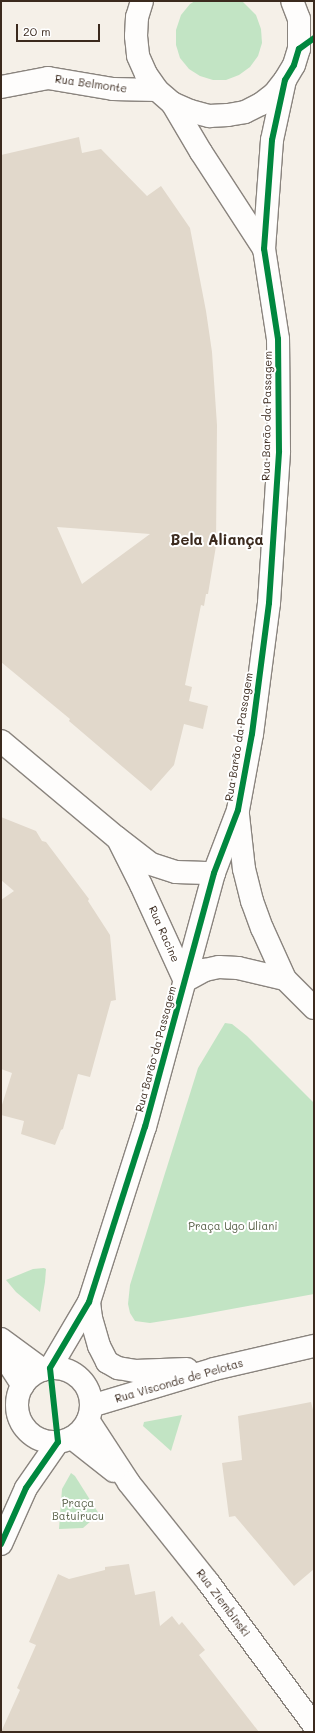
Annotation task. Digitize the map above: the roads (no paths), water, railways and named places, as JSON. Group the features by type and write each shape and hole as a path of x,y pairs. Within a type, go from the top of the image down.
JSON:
{"street":[{"name":"Rua Barão da Passagem","path":"142,1 137,17 136,36 138,56 146,74 165,96 264,249"},
{"path":"165,96 190,111 203,114 228,115 245,112 261,104 274,94 285,80 306,43 292,1"},
{"name":"Rua Belmonte","path":"1,87 48,78 165,96"},
{"name":"Rua Barão da Passagem","path":"47,1369 89,1302 145,1127 214,874 238,810 252,734 269,603 279,451 278,339 264,249 272,140 285,80"},
{"name":"Rua Racine","path":"2,742 116,837 151,864 164,870 193,874 214,874"},
{"path":"238,810 244,869 252,901 285,979 314,1008"},
{"name":"Rua Racine","path":"116,837 141,885 185,981"},
{"path":"185,981 204,970 219,967 238,968 285,979"},
{"name":"Rua Barão da Passagem","path":"89,1302 91,1318 99,1346 107,1362 118,1368 135,1371 214,1369"},
{"path":"1,1338 47,1369"},
{"name":"Rua Visconde de Pelotas","path":"90,1413 214,1369 314,1346"},
{"path":"1,1352 18,1407 26,1488"},
{"path":"1,1544 26,1488 65,1440 84,1428 90,1413 90,1394 84,1383 74,1374 63,1369 47,1369 31,1376 14,1393"},
{"name":"Rua Ziembinski","path":"90,1413 129,1483 208,1582 314,1725"},
{"path":"19,1426 46,1441 65,1440"},
{"name":"Rua Ziembinski","path":"65,1440 129,1483"}],"district":[{"name":"Bela Aliança","path":"217,540"}],"park label":[{"name":"Praça Ugo Uliani","path":"233,1226"},
{"name":"Praça Batuirucu","path":"78,1510"}]}
